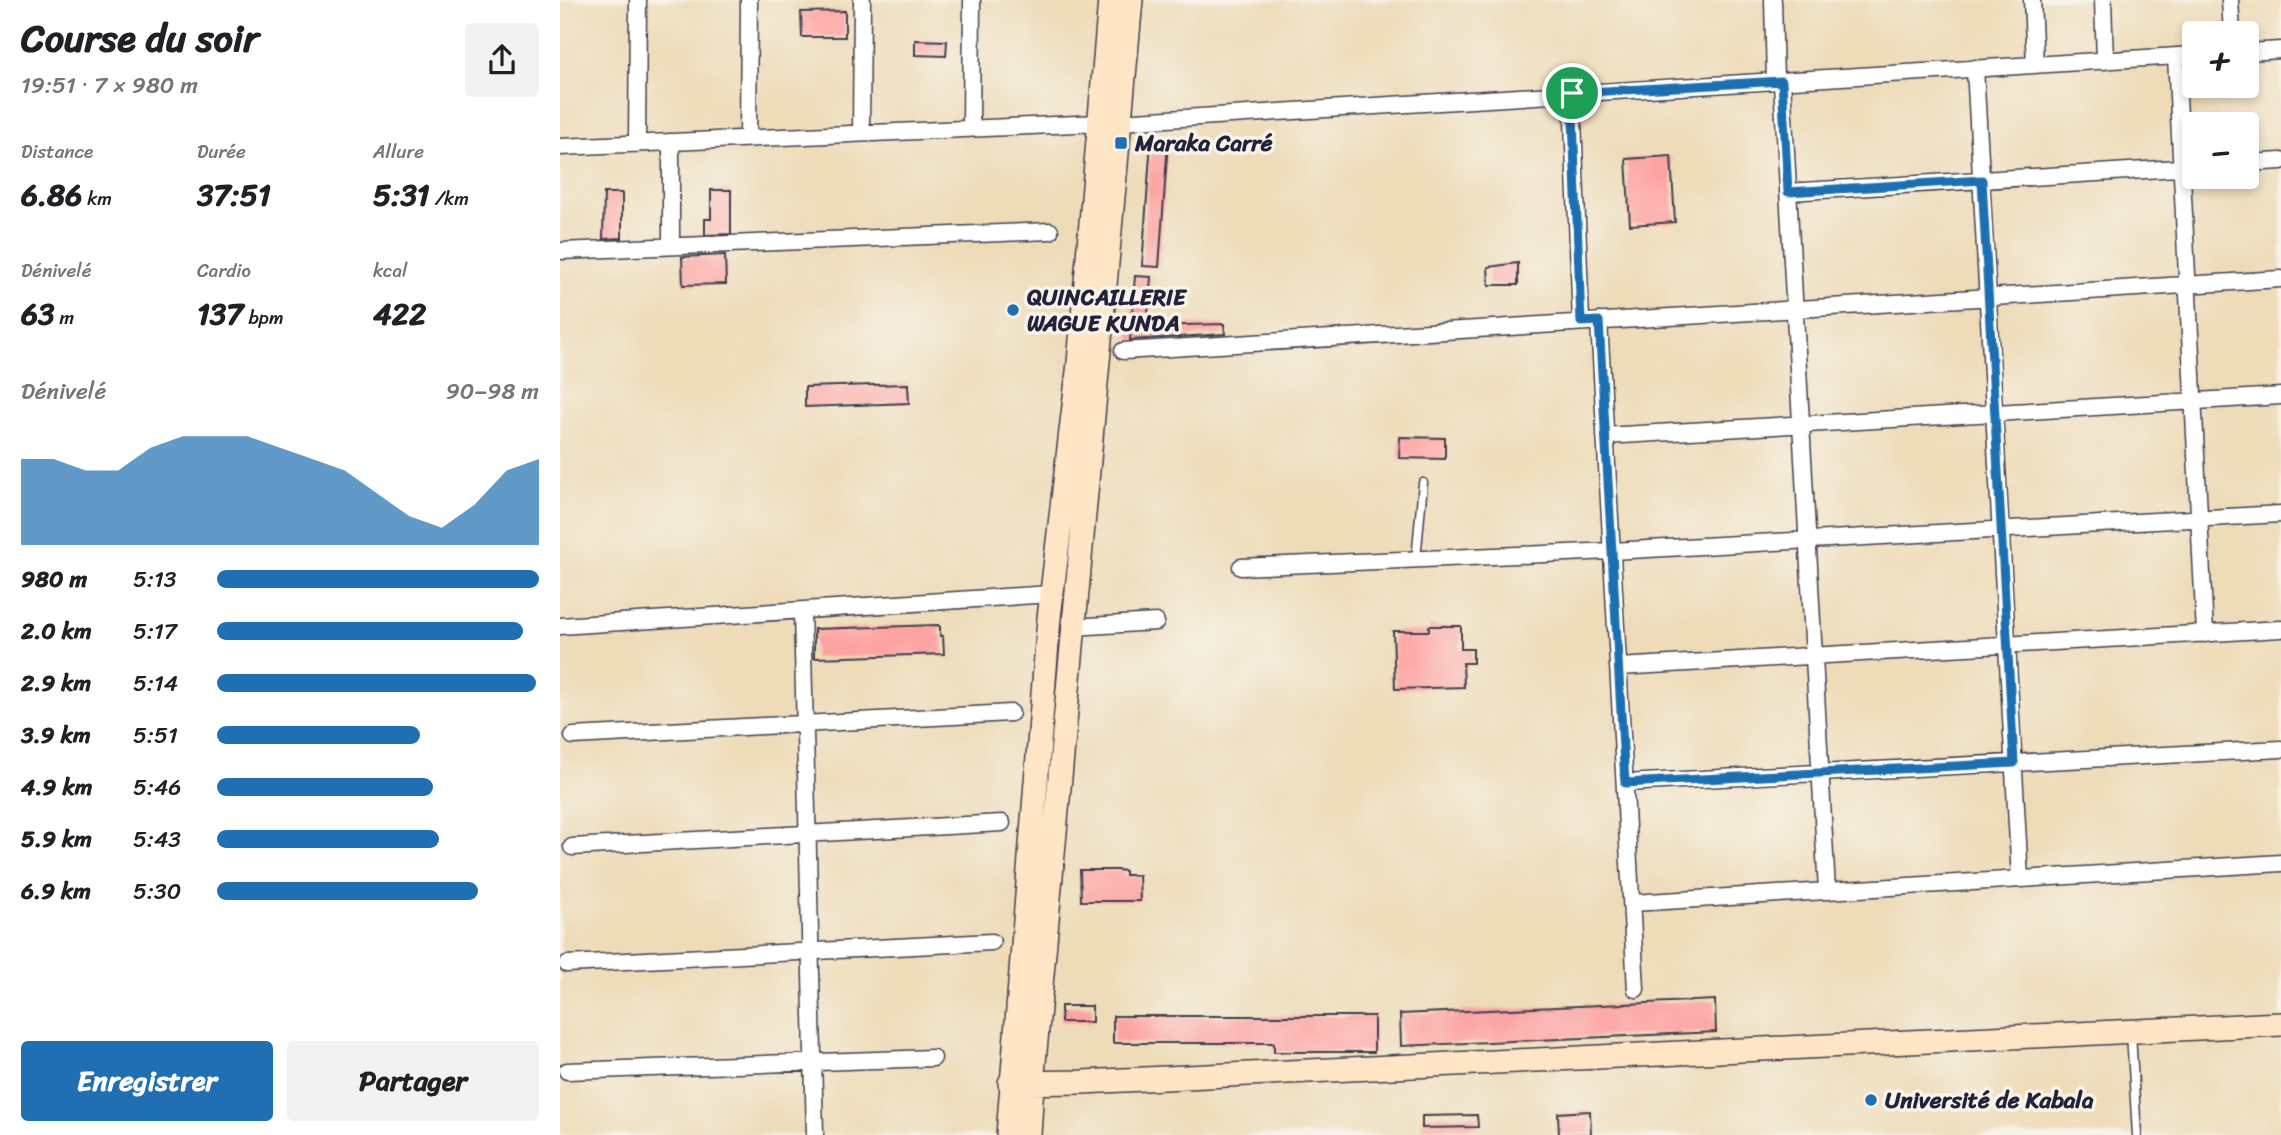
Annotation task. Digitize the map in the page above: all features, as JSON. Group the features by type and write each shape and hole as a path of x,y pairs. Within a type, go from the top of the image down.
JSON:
{"main road":[{"path":"1008,1135 1021,1084 1072,627 1109,123 1110,0"},
{"path":"1029,1135 1021,1084 1052,594 1109,123 1133,0"},
{"path":"1021,1084 2281,1024"}],"street":[{"path":"637,144 638,0"},
{"path":"748,138 749,0"},
{"path":"861,133 862,0"},
{"path":"971,128 972,0"},
{"path":"1773,0 1788,192 1827,891"},
{"path":"2032,0 2035,65"},
{"path":"2103,0 2105,61"},
{"path":"2230,0 2231,21"},
{"path":"2259,51 2281,50"},
{"path":"2176,56 2182,112"},
{"path":"560,147 1109,123 2182,56"},
{"path":"1975,68 2020,879"},
{"path":"1572,93 1581,322"},
{"path":"671,142 671,246"},
{"path":"2259,162 2281,161"},
{"path":"1788,192 2182,167"},
{"path":"2188,189 2188,285 2205,634"},
{"path":"560,251 1050,231"},
{"path":"1123,351 2281,279"},
{"path":"1599,321 1636,989"},
{"path":"1605,436 2281,396"},
{"path":"1241,567 1612,551 2281,514"},
{"path":"560,626 1052,594"},
{"path":"803,611 815,1135"},
{"path":"1072,627 1156,622"},
{"path":"1618,667 2281,629"},
{"path":"573,736 1011,713"},
{"path":"1625,783 2281,749"},
{"path":"572,847 1002,823"},
{"path":"1632,903 2281,863"},
{"path":"567,964 992,942"},
{"path":"567,1072 933,1058"}],"lane":[{"path":"1416,560 1423,483"},
{"path":"2131,1031 2137,1135"}],"building":[{"path":"845,11 845,37 802,37 801,12"},
{"path":"915,40 947,41 946,56 915,55"},
{"path":"1151,141 1168,142 1159,267 1142,266"},
{"path":"1671,156 1675,222 1630,225 1626,159"},
{"path":"711,190 731,190 731,234 705,235 705,219 711,219"},
{"path":"604,193 622,193 622,238 603,239"},
{"path":"725,255 726,284 683,285 682,257"},
{"path":"1518,263 1518,285 1489,285 1488,267"},
{"path":"1135,276 1151,277 1147,326 1224,324 1225,334 1130,340"},
{"path":"908,384 909,403 805,407 805,387"},
{"path":"1400,437 1445,438 1445,459 1399,458"},
{"path":"938,625 940,636 943,636 944,654 814,658 814,629"},
{"path":"1429,626 1461,626 1461,649 1473,649 1473,663 1463,663 1464,687 1395,689 1393,631 1429,631"},
{"path":"1080,870 1117,870 1125,871 1125,875 1139,875 1140,901 1081,901"},
{"path":"1715,1000 1716,1032 1401,1046 1400,1014"},
{"path":"1061,1006 1092,1006 1092,1022 1061,1022"},
{"path":"1113,1016 1374,1016 1374,1052 1274,1052 1274,1043 1113,1043"},
{"path":"1590,1111 1591,1134 1559,1135 1558,1113"},
{"path":"1477,1115 1478,1127 1422,1128 1422,1116"}],"place":[{"name":"Maraka Carré","path":"1121,143"},
{"name":"QUINCAILLERIE WAGUE KUNDA","path":"1013,310"},
{"name":"Université de Kabala","path":"1871,1100"}],"route":[{"path":"1782,81 1788,192 1982,180 2014,763 1625,783 1599,321 1581,322 1572,93 1782,81"}]}
